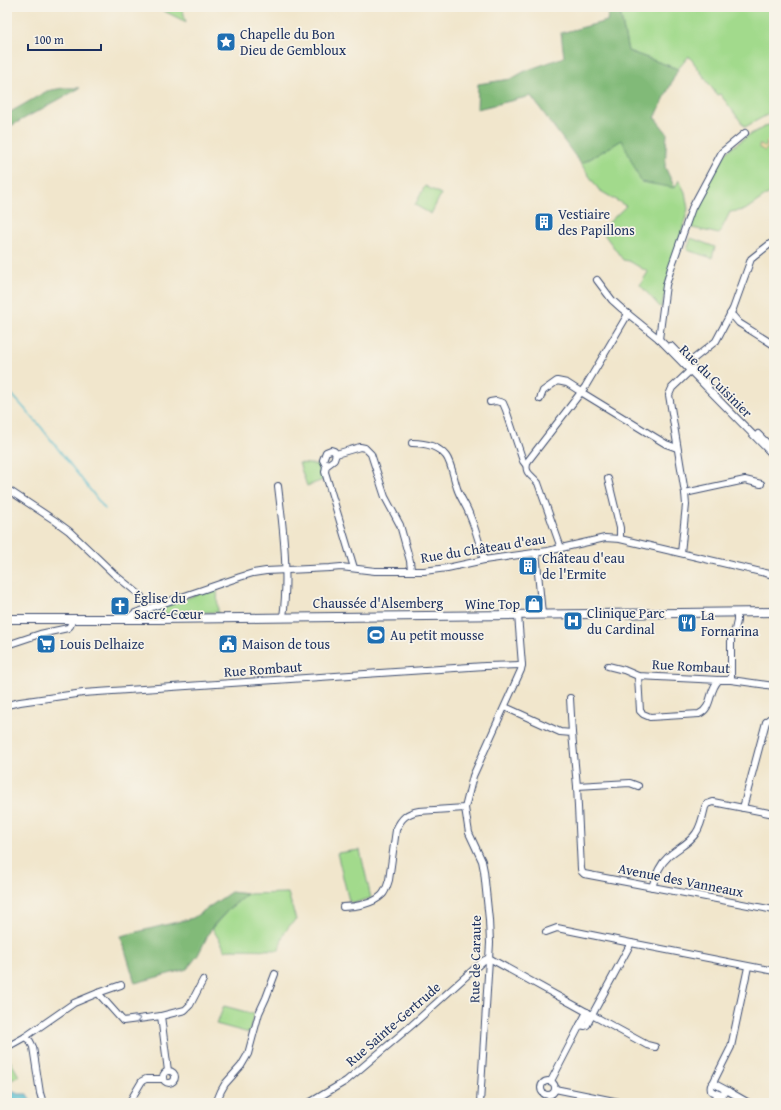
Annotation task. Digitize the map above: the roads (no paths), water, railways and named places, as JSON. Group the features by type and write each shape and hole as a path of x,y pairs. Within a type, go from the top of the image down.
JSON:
{"main road":[{"name":"Chaussée d'Alsemberg","path":"7,619 774,612"}],"street":[{"path":"659,339 666,285 692,208 722,152 745,132"},
{"path":"681,553 686,505 669,395 672,388 689,367 716,341 726,324 751,259 770,244 774,243"},
{"name":"Rue du Cuisinier","path":"597,280 612,300 659,339 716,392 774,450"},
{"path":"561,548 538,484 528,473 526,468 527,463 581,392 628,314"},
{"path":"730,314 734,316 739,323 774,345"},
{"path":"726,324 739,323"},
{"name":"Rue du Cuisinier","path":"689,367 774,456"},
{"path":"540,399 543,391 558,381 567,383 666,444 677,448"},
{"path":"490,402 496,401 502,403 506,410 523,461 527,463"},
{"path":"412,443 428,445 441,451 446,456 457,489 470,515 484,560"},
{"path":"336,454 360,447 365,448 371,454 385,496 400,525 411,570"},
{"path":"336,454 331,450 326,452 323,460 326,466 325,472 354,568"},
{"path":"326,466 334,460 336,454"},
{"path":"608,479 620,528 620,539"},
{"path":"685,494 745,480 762,484"},
{"path":"278,486 282,519 285,570 283,617"},
{"path":"7,489 54,520 69,532 114,574 140,595 149,609"},
{"name":"Rue du Château d'eau","path":"128,619 135,613 240,577 259,572 330,568 354,568 375,571 424,571 561,548 605,538 620,539 774,575"},
{"path":"536,552 542,614"},
{"path":"731,680 731,638 735,630 738,612"},
{"name":"Rue de Caraute","path":"480,1103 490,943 489,920 482,861 469,833 465,808 473,776 521,670 522,665 518,615"},
{"path":"56,630 59,624 58,619"},
{"path":"7,645 70,626 73,619"},
{"name":"Rue Rombaut","path":"7,705 83,693 485,666 522,665"},
{"name":"Rue Rombaut","path":"608,666 624,670 638,676 731,680 774,686"},
{"path":"638,676 640,711 650,717 702,713 706,710 715,684 719,680"},
{"path":"570,698 577,786 630,783 638,786"},
{"path":"505,708 560,732 572,733"},
{"path":"743,808 766,722 769,719 774,719"},
{"name":"Avenue des Vanneaux","path":"577,786 581,869 584,874 774,910"},
{"path":"652,887 662,864 668,857 684,846 696,834 707,804 713,802 774,814"},
{"path":"343,908 368,903 376,899 387,888 396,830 404,817 419,811 465,808"},
{"path":"546,932 557,928 774,972"},
{"path":"550,1081 580,1025 587,1025 590,1013 631,944"},
{"path":"489,958 655,1048"},
{"name":"Rue Sainte-Gertrude","path":"309,1103 346,1081 412,1025 483,961 489,958"},
{"path":"728,1091 724,1094 718,1094 711,1091 710,1087 711,1084 714,1083 731,1047 748,967"},
{"path":"216,1103 220,1091 241,1066 248,1054 259,1013 275,974"},
{"path":"98,993 122,1021 161,1016 185,1010 190,1005 203,980"},
{"path":"7,1047 25,1038 74,1003 121,985"},
{"path":"161,1016 168,1071"},
{"path":"25,1038 30,1041 33,1047 40,1094 43,1103"},
{"path":"163,1078 165,1082 169,1083 174,1079 173,1074 168,1071"},
{"path":"163,1078 164,1074 168,1071"},
{"path":"129,1103 142,1081 146,1079 163,1078"},
{"path":"550,1081 544,1082 542,1085 542,1091 548,1094 553,1092 555,1089"},
{"path":"550,1081 555,1086 555,1089"},
{"path":"714,1083 749,1103"},
{"path":"555,1089 624,1103"},
{"path":"714,1103 718,1094"}],"water":[{"path":"7,1086 18,1094 27,1094 31,1103 7,1103"}],"waterway":[{"path":"7,389 41,427 105,509"}],"place":[{"name":"Chapelle du Bon Dieu de Gembloux","path":"226,42"},
{"name":"Vestiaire des Papillons","path":"544,222"},
{"name":"Château d'eau de l'Ermite","path":"528,566"},
{"name":"Wine Top","path":"534,604"},
{"name":"Église du Sacré-Cœur","path":"120,606"},
{"name":"Clinique Parc du Cardinal","path":"573,621"},
{"name":"La Fornarina","path":"687,623"},
{"name":"Au petit mousse","path":"376,635"},
{"name":"Louis Delhaize","path":"46,644"},
{"name":"Maison de tous","path":"228,644"}]}
